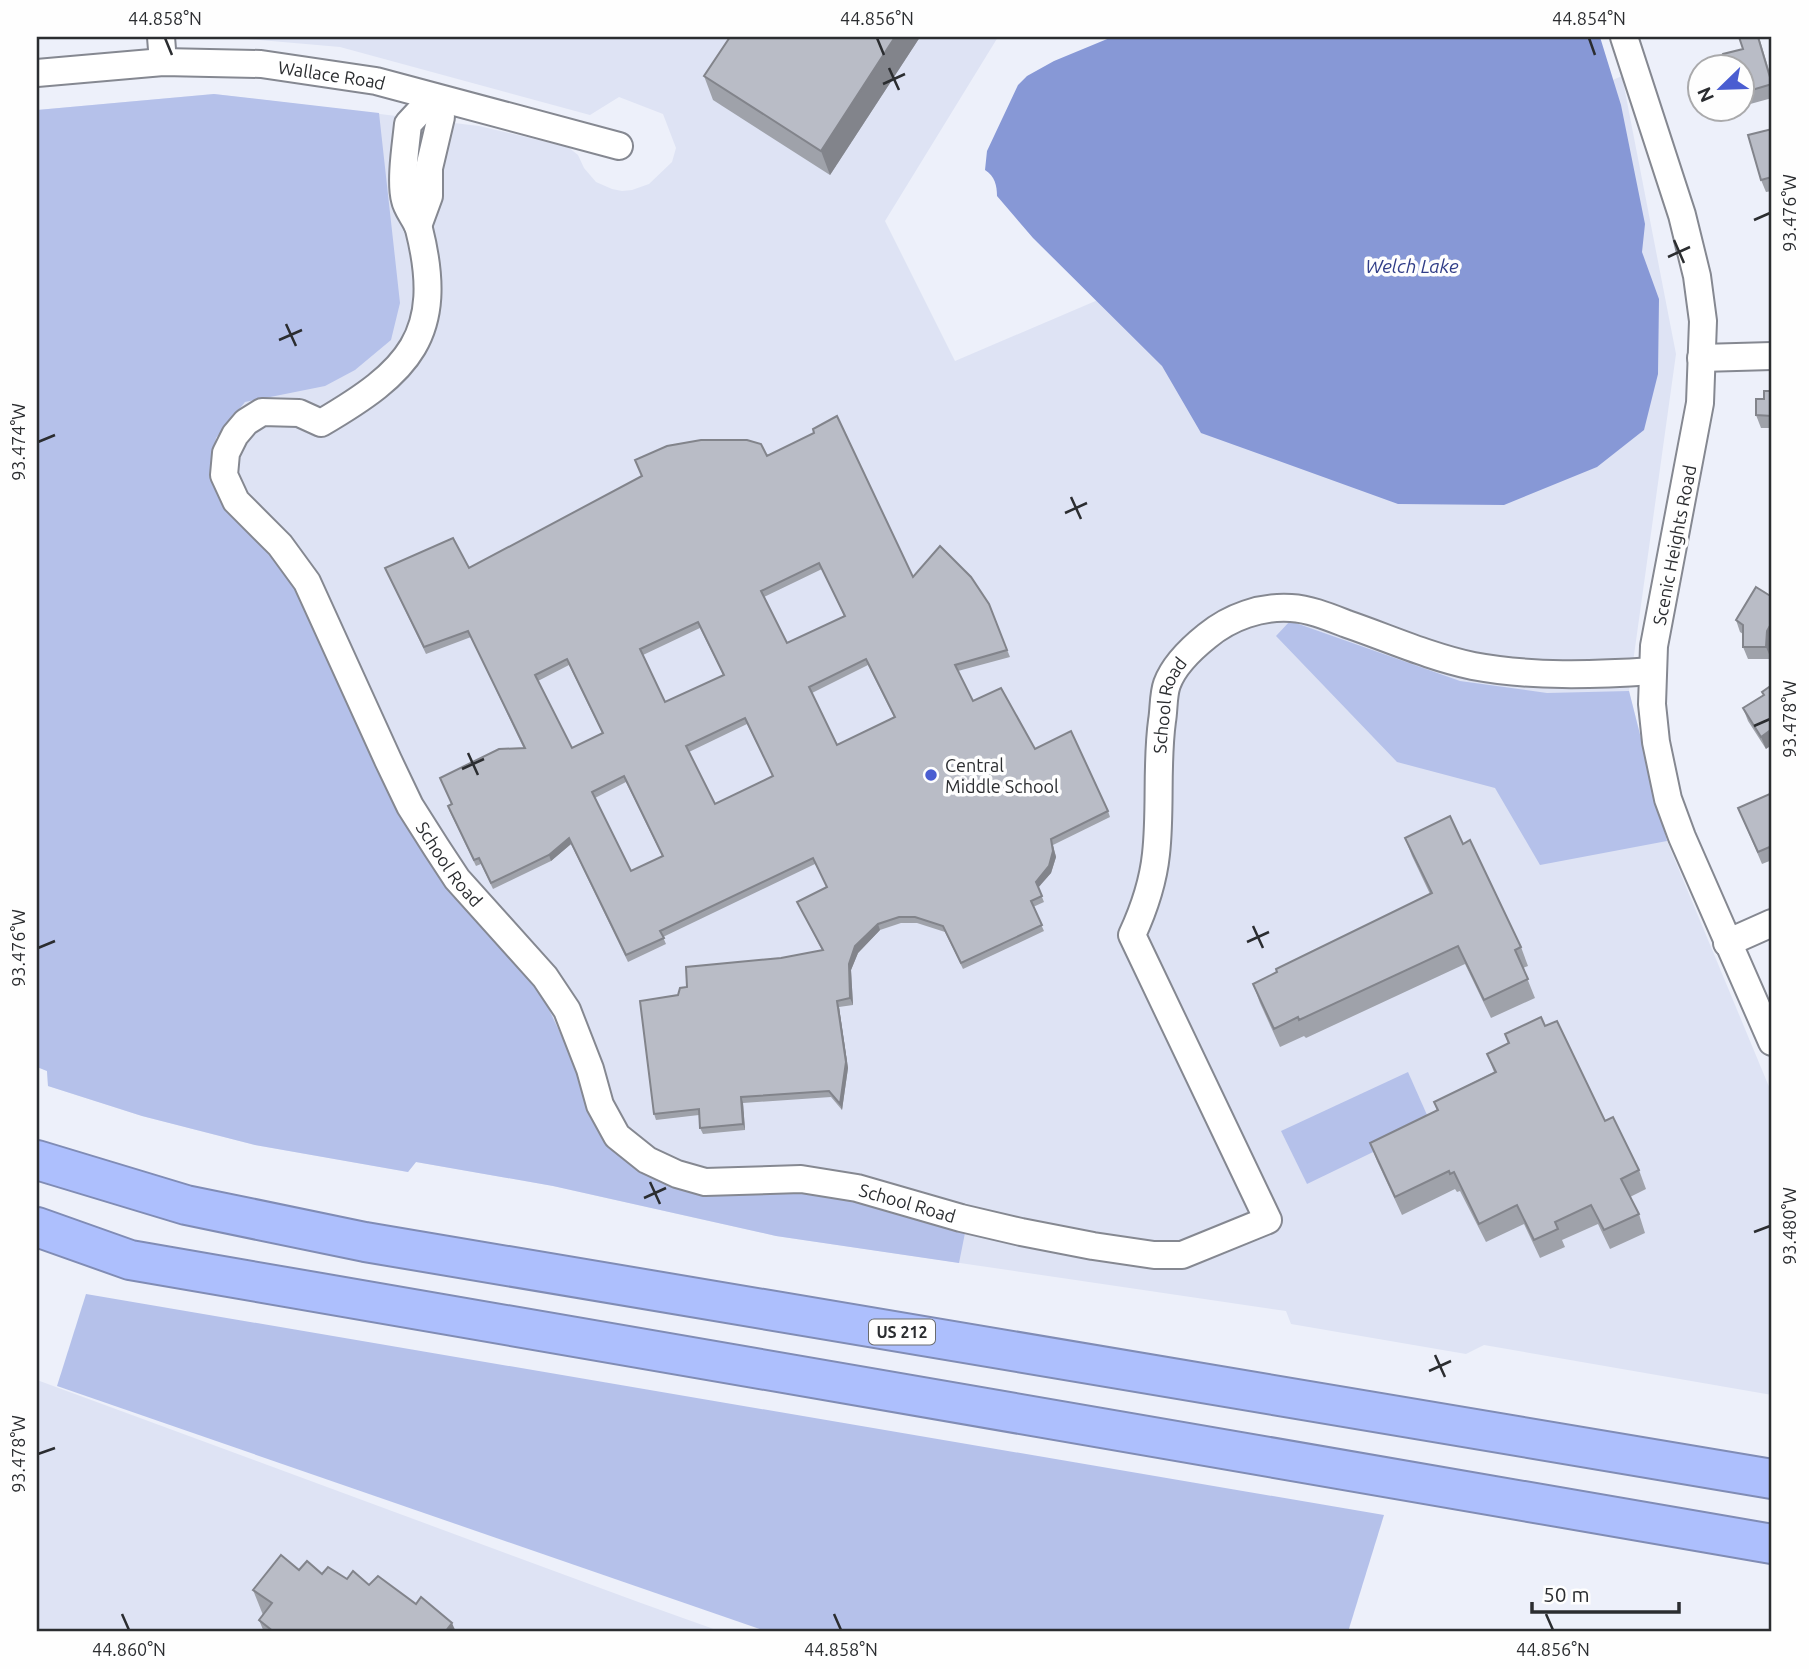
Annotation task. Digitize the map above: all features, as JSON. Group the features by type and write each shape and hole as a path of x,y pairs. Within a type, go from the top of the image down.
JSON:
{"highway":[{"name":"US 212","path":"37,1160 186,1205 365,1242 1772,1479"},
{"path":"37,1227 130,1260 1772,1544"}],"street":[{"name":"Scenic Heights Road","path":"1624,37 1682,215 1698,276 1703,321 1700,403 1654,646 1652,705 1656,742 1668,799 1682,837 1772,1042"},
{"name":"Wallace Road","path":"37,73 162,49 376,81 619,146"},
{"name":"School Road","path":"433,97 408,124 405,200 418,226 427,273 425,323 412,352 359,401 321,424 299,413 262,412 246,422 235,435 226,453 224,475 236,501 280,545 306,582 410,806 457,879 545,977 567,1010 590,1069 600,1105 617,1136 647,1160 677,1174 705,1182 801,1179 846,1186 1021,1232 1093,1247 1154,1255 1182,1255 1268,1220 1132,935 1150,889 1156,853 1159,742 1167,684 1179,665 1191,648 1236,617 1266,609 1292,608 1319,614 1473,666 1573,675 1653,671"},
{"path":"1701,358 1772,356"},
{"path":"1727,943 1772,923"}],"shaded area":[{"path":"225,37 998,37 885,221 955,361 1622,76 1676,354 1629,691 1667,841 1772,1094 1772,1395 1484,1345 1466,1354 1291,1324 1286,1311 776,1236 553,1186 416,1162 408,1172 255,1145 142,1116 48,1086 47,1071 37,1067 37,110 214,94 479,126 568,147 578,155 584,168 596,182 622,191 649,184 672,162 676,148 663,114 619,97 590,115 340,47"},
{"path":"214,94 379,113 400,303 391,340 355,370 325,386 245,402 216,438 212,467 221,499 274,556 295,584 337,681 364,733 528,971 545,1001 614,1147 788,1190 844,1197 889,1208 965,1233 959,1263 776,1236 553,1186 416,1162 408,1172 255,1145 142,1116 48,1086 47,1071 37,1067 37,110"},
{"path":"1290,621 1460,681 1547,693 1629,691 1667,841 1540,865 1495,788 1397,762 1276,636"},
{"path":"1408,1072 1431,1124 1307,1184 1281,1131"},
{"path":"86,1294 1384,1515 1348,1632 768,1632 57,1386"},
{"path":"37,1380 641,1603 722,1632 37,1632"}],"water":[{"name":"Welch Lake","path":"1112,37 1600,37 1621,105 1645,224 1642,252 1659,299 1658,374 1644,430 1597,467 1504,505 1398,504 1201,433 1162,366 1033,238 997,196 995,182 985,170 987,151 1018,85 1027,76 1054,61"}],"building":[{"path":"730,37 895,37 821,151 704,76"},
{"path":"1739,37 1758,37 1772,84 1756,89 1756,52 1731,52 1743,49"},
{"path":"1772,129 1772,177 1761,180 1748,135"},
{"path":"1764,391 1772,391 1772,416 1756,415 1756,399 1764,399"},
{"name":"Central Middle School","path":"837,416 913,577 940,546 971,577 989,604 1007,650 955,665 973,701 1001,688 1035,749 1071,731 1108,811 1051,839 1053,851 1049,866 1036,882 1042,896 1031,901 1042,925 961,963 943,926 915,917 899,917 878,924 855,946 849,964 850,998 837,1001 846,1062 840,1104 829,1091 741,1097 743,1124 700,1128 699,1109 654,1114 640,1001 678,995 680,988 687,987 686,967 781,958 823,950 797,902 827,887 813,858 660,931 664,938 626,955 569,838 549,855 491,883 479,858 474,860 448,806 452,804 440,778 499,749 525,748 468,631 424,647 385,568 453,538 469,568 642,476 635,460 667,446 701,440 747,440 761,444 767,456 814,433 813,429","holes":["819,563 845,616 787,643 761,591","698,622 724,675 665,702 640,649","567,659 603,733 572,748 535,675","866,659 895,717 837,745 809,687","745,718 773,776 715,804 686,746","624,776 663,856 631,871 592,792"]},
{"path":"1756,587 1772,597 1772,622 1767,631 1766,647 1743,647 1743,625 1736,620"},
{"path":"1772,685 1772,729 1761,737 1743,708 1764,695 1762,692"},
{"path":"1772,793 1772,846 1758,852 1738,808"},
{"path":"1450,816 1463,844 1470,840 1521,947 1515,950 1528,979 1484,1000 1458,946 1274,1029 1253,984 1277,972 1276,969 1432,893 1405,838"},
{"path":"1541,1017 1545,1026 1557,1021 1605,1121 1613,1117 1639,1170 1621,1179 1639,1214 1604,1230 1591,1205 1555,1222 1558,1229 1534,1240 1517,1205 1479,1224 1454,1172 1450,1174 1449,1171 1395,1197 1370,1143 1438,1110 1434,1102 1496,1072 1487,1054 1509,1043 1505,1034"},
{"path":"281,1555 299,1570 307,1561 322,1574 328,1567 347,1579 353,1571 369,1585 378,1576 416,1604 421,1597 452,1623 445,1632 274,1632 259,1620 272,1603 253,1590"}],"place":[{"name":"Central Middle School","path":"931,775"}]}
